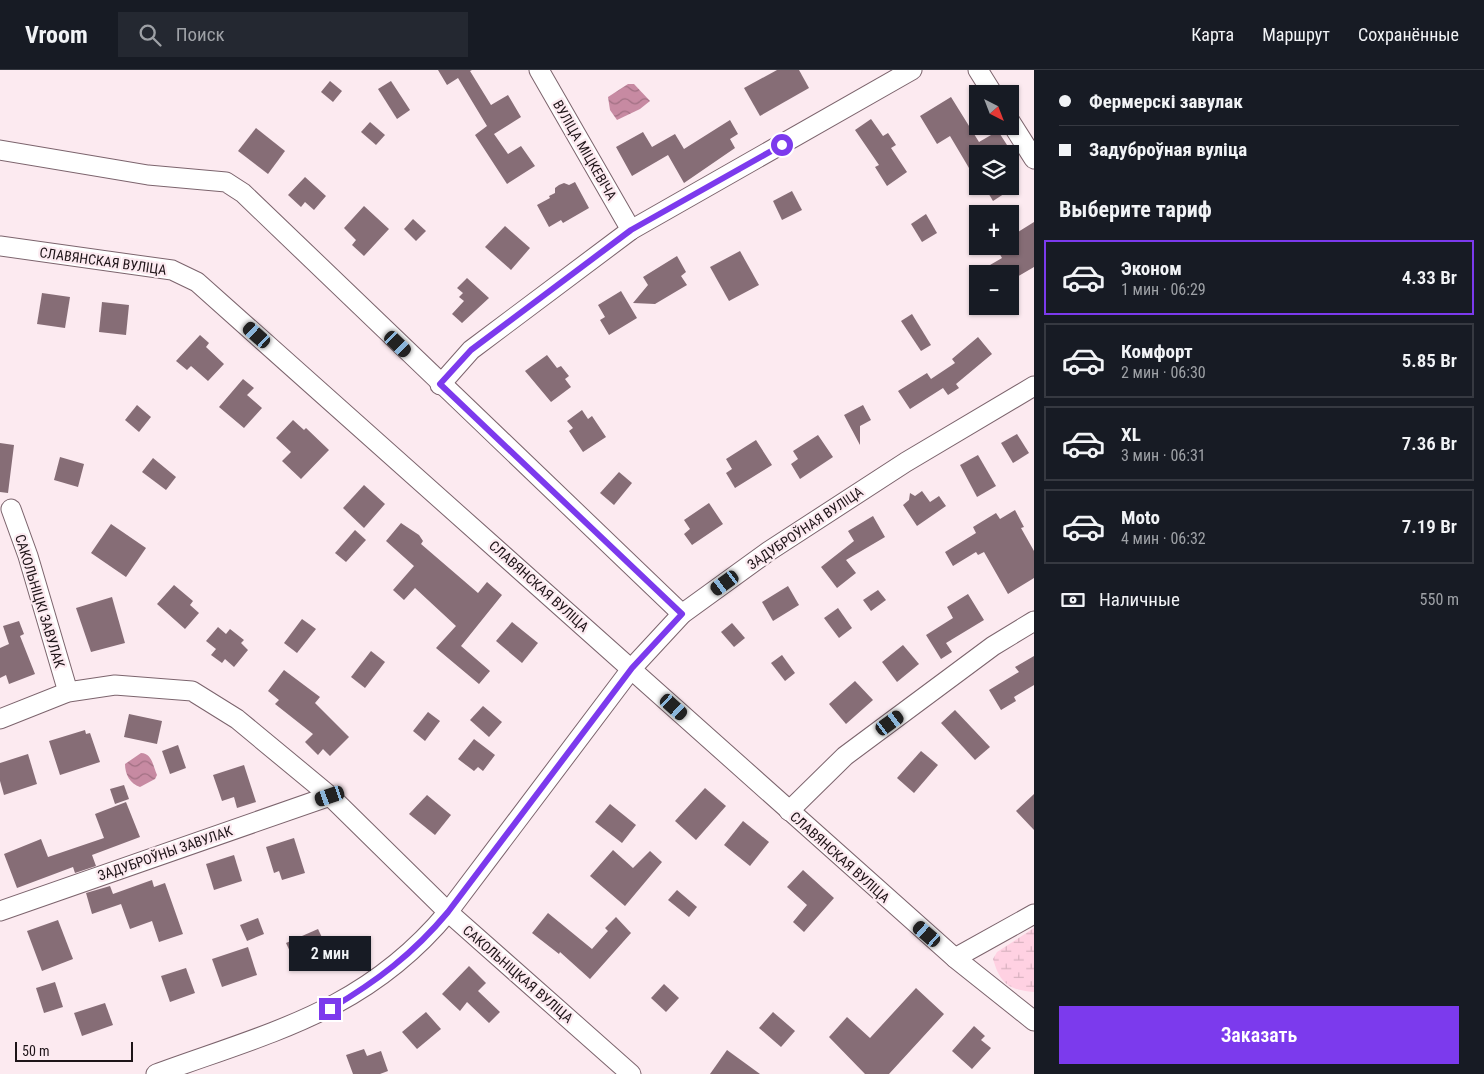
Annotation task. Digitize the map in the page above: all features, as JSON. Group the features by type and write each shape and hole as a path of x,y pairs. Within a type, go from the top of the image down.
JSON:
{"street":[{"name":"ВУЛІЦА МІЦКЕВІЧА","path":"539,70 631,230"},
{"path":"440,384 471,350 631,230 912,70"},
{"path":"978,70 987,85"},
{"path":"1019,135 1034,159"},
{"path":"0,150 148,176 226,182 243,193 682,614"},
{"name":"СЛАВЯНСКАЯ ВУЛІЦА","path":"0,246 172,270 197,282 955,958 1034,1021"},
{"name":"ЗАДУБРОЎНАЯ ВУЛІЦА","path":"156,1074 330,1009 364,990 407,957 425,941 448,912 632,668 682,614 785,541 906,462 1034,386"},
{"name":"САКОЛЬНІЦКІ ЗАВУЛАК","path":"11,509 28,556 68,692"},
{"path":"789,811 845,756 993,646 1034,621"},
{"name":"САКОЛЬНІЦКАЯ ВУЛІЦА","path":"0,719 68,692 115,685 192,691 237,719 330,796 448,912 631,1074"},
{"name":"ЗАДУБРОЎНЫ ЗАВУЛАК","path":"0,911 330,796"},
{"path":"955,958 1034,914"}],"green space":[{"path":"1034,928 1034,992 1011,987 1006,984 999,974 993,959 997,952"}],"water":[{"path":"628,84 634,84 650,101 640,109 617,120 610,110 608,97"},
{"path":"141,753 148,755 157,775 155,779 140,787 133,784 129,778 125,764"}],"building":[{"path":"438,70 472,70 470,71 491,105 508,95 521,117 494,134 508,154 521,146 535,166 507,184 475,135 487,126 458,78 447,85"},
{"path":"777,70 799,70 809,88 760,116 744,88"},
{"path":"330,81 342,91 333,102 321,92"},
{"path":"391,81 410,110 397,119 378,89"},
{"path":"951,97 969,126 969,135 975,135 979,142 991,135 1001,135 1007,145 969,145 969,168 950,136 937,144 920,116"},
{"path":"871,119 883,136 888,133 896,145 891,148 907,172 887,186 875,167 879,165 855,130"},
{"path":"730,120 738,134 730,139 735,148 684,183 668,155 632,176 616,147 643,132 652,147 675,134 684,149"},
{"path":"370,122 385,135 376,145 361,132"},
{"path":"256,128 285,151 268,174 238,151"},
{"path":"305,177 326,196 314,210 305,202 301,207 288,195"},
{"path":"575,182 589,208 563,223 561,220 549,227 537,205 550,198 549,196 555,193 555,188 559,185 564,183 569,185"},
{"path":"792,191 802,210 782,220 773,201"},
{"path":"989,195 1002,195 993,201"},
{"path":"364,206 389,229 364,256 352,245 356,240 344,228"},
{"path":"926,214 937,233 922,242 911,224"},
{"path":"413,219 426,231 416,241 404,229"},
{"path":"1034,222 1034,267 1019,276 1019,265 990,265 1002,258 1000,255 1019,255 1019,231"},
{"path":"505,226 530,248 511,270 485,247"},
{"path":"740,251 759,285 729,301 710,267"},
{"path":"677,256 686,272 681,276 687,285 655,304 633,303 648,285 643,277"},
{"path":"467,278 489,298 462,323 452,314 464,301 459,297 463,293 457,288"},
{"path":"621,291 637,318 609,335 600,320 605,317 598,305"},
{"path":"42,293 70,297 65,328 37,324"},
{"path":"102,302 129,305 126,335 99,332"},
{"path":"912,314 931,345 921,351 901,321"},
{"path":"200,335 209,343 206,347 224,364 208,381 191,366 187,370 176,361"},
{"path":"978,337 992,354 956,384 959,388 948,395 943,388 910,409 898,391 927,373 931,379 955,363 952,359"},
{"path":"547,355 557,368 561,366 569,376 565,379 571,387 551,402 525,371"},
{"path":"243,379 254,388 247,395 262,408 244,428 219,407"},
{"path":"137,405 151,417 139,432 125,420"},
{"path":"863,405 871,420 860,426 860,445 844,415"},
{"path":"582,410 588,419 592,416 606,437 583,452 569,431 573,428 567,421"},
{"path":"293,420 304,430 306,428 329,450 301,479 282,461 291,452 276,438"},
{"path":"1017,434 1029,453 1013,463 1001,443"},
{"path":"818,435 833,457 800,479 791,464 798,459 793,451"},
{"path":"756,440 772,465 735,488 726,473 732,469 726,459"},
{"path":"0,443 14,445 8,493 0,492"},
{"path":"978,455 996,486 977,497 960,465"},
{"path":"60,457 84,464 78,487 54,480"},
{"path":"153,458 176,477 166,490 142,472"},
{"path":"619,472 632,483 614,505 600,493"},
{"path":"364,485 385,504 364,528 343,508"},
{"path":"922,491 930,502 939,496 946,506 917,526 903,505 909,500 910,493 915,496"},
{"path":"709,503 723,524 692,545 684,534 690,529 684,520"},
{"path":"1015,510 1024,527 1021,528 1034,551 1034,578 1008,594 984,552 978,555 976,552 953,566 945,552 976,533 973,527 996,513 1000,519"},
{"path":"873,516 885,537 846,560 856,573 837,588 821,567 854,541 848,531"},
{"path":"401,523 419,535 423,541 421,544 478,593 487,582 502,595 461,646 490,671 479,684 436,648 456,626 415,588 404,600 393,590 414,566 386,541"},
{"path":"111,524 146,548 126,577 91,553"},
{"path":"355,530 366,540 346,562 335,553"},
{"path":"174,585 193,601 190,605 199,613 185,629 157,604"},
{"path":"788,586 799,605 773,621 762,602"},
{"path":"878,590 886,600 871,611 863,600"},
{"path":"968,594 984,620 946,643 952,652 941,659 926,635 953,618 947,607"},
{"path":"112,597 125,643 91,652 76,608"},
{"path":"838,608 852,628 839,638 824,618"},
{"path":"302,619 316,629 297,653 284,643"},
{"path":"19,621 24,634 20,636 35,674 9,684 6,675 0,678 0,648 9,644 3,626"},
{"path":"512,622 538,643 522,663 496,641"},
{"path":"732,623 745,638 734,647 721,632"},
{"path":"218,627 226,634 230,629 244,640 241,643 248,650 234,667 225,659 222,663 211,655 216,649 206,641"},
{"path":"903,645 919,664 897,682 882,662"},
{"path":"371,651 385,662 365,688 351,677"},
{"path":"782,655 795,673 785,681 771,663"},
{"path":"1034,656 1034,685 1014,697 1016,701 1001,710 989,690 1019,672 1015,667"},
{"path":"284,670 320,697 315,703 349,737 330,756 323,749 318,755 305,742 313,734 275,704 279,700 268,691"},
{"path":"855,681 873,700 846,724 829,704"},
{"path":"483,706 502,722 489,737 470,720"},
{"path":"955,710 990,747 975,760 941,723"},
{"path":"428,712 440,721 425,741 413,731"},
{"path":"129,714 162,721 157,744 124,737"},
{"path":"85,730 86,734 90,733 100,762 60,775 49,741"},
{"path":"474,739 495,755 483,771 478,767 474,771 458,759"},
{"path":"178,745 186,768 170,774 162,751"},
{"path":"921,751 938,765 914,793 897,778"},
{"path":"28,754 37,784 4,795 0,781 0,763"},
{"path":"244,765 256,802 237,808 234,797 222,801 213,775"},
{"path":"124,785 129,799 115,804 110,789"},
{"path":"705,788 726,806 696,840 675,821"},
{"path":"1034,794 1034,830 1016,811"},
{"path":"427,795 451,815 435,835 409,814"},
{"path":"126,802 140,837 92,855 96,866 75,873 73,867 17,888 4,854 41,839 48,857 104,838 95,814"},
{"path":"610,804 636,825 622,843 595,822"},
{"path":"743,821 769,842 750,866 724,845"},
{"path":"294,838 305,873 282,880 279,871 274,873 266,847"},
{"path":"613,850 633,868 650,851 662,862 625,906 590,876"},
{"path":"234,855 242,881 214,890 206,864"},
{"path":"803,870 834,898 804,932 793,922 807,905 787,887"},
{"path":"152,880 154,887 165,883 183,934 159,942 152,921 130,929 121,904 92,914 86,893 110,886 113,894"},
{"path":"677,890 697,907 689,917 668,900"},
{"path":"548,913 592,949 608,931 605,928 616,917 631,933 590,979 560,952 559,954 532,933"},
{"path":"258,918 264,934 247,941 240,925"},
{"path":"58,920 73,959 42,971 27,931"},
{"path":"318,929 326,946 294,960 286,943"},
{"path":"248,947 257,975 222,987 212,959"},
{"path":"469,966 486,983 478,991 500,1012 489,1023 467,1002 460,1011 442,994"},
{"path":"186,968 195,993 170,1002 161,976"},
{"path":"55,982 63,1007 44,1013 36,988"},
{"path":"664,984 679,998 666,1012 651,998"},
{"path":"916,988 944,1014 889,1074 865,1074 829,1037 847,1017 870,1038"},
{"path":"105,1003 113,1025 82,1036 74,1013"},
{"path":"426,1012 441,1029 417,1049 402,1032"},
{"path":"773,1012 795,1031 781,1047 759,1028"},
{"path":"974,1026 985,1036 981,1040 991,1048 972,1069 952,1051"},
{"path":"364,1049 367,1056 381,1051 388,1071 380,1074 353,1074 346,1055"},
{"path":"727,1050 760,1074 710,1074"}],"route":[{"path":"330,1009 364,990 385,975 425,941 632,668 682,614 440,384 471,350 631,230 782,145"}]}
